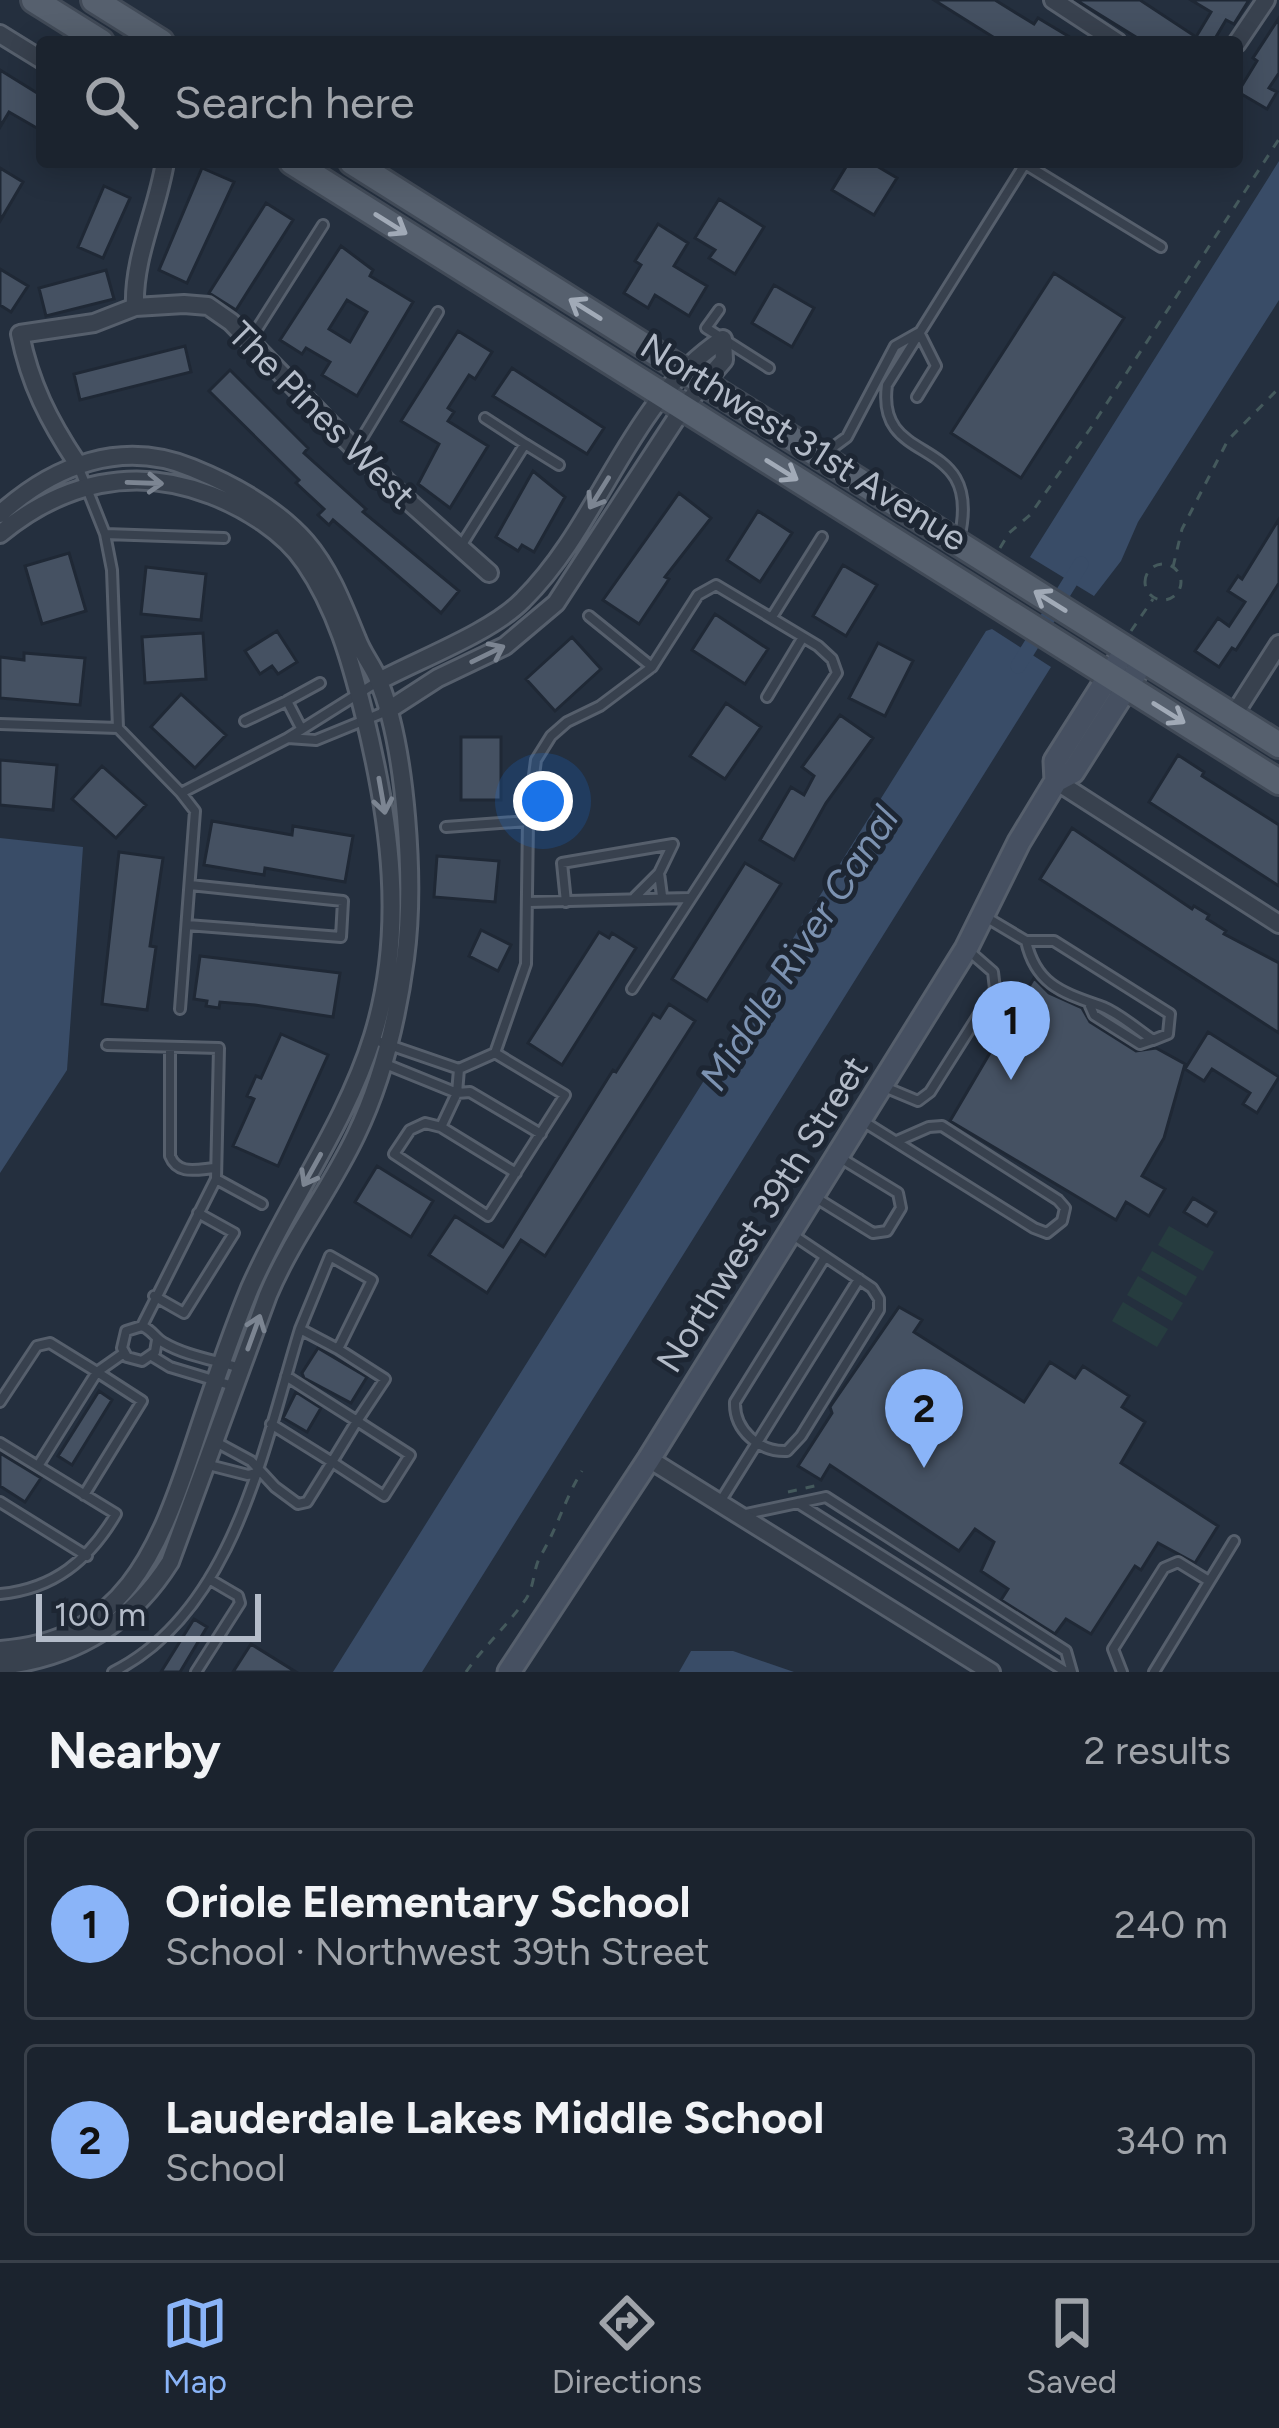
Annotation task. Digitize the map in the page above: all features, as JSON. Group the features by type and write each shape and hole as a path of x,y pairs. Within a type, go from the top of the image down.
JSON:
{"main road":[{"path":"34,0 91,36"},
{"path":"94,0 151,36"},
{"name":"Northwest 31st Avenue","path":"302,168 1279,782"},
{"name":"Northwest 31st Avenue","path":"362,168 1279,745"}],"street":[{"path":"1053,0 1108,36"},
{"path":"1242,36 1266,0"},
{"path":"0,34 36,56"},
{"path":"135,308 134,274 164,168"},
{"name":"The Pines West","path":"20,334 94,323 135,308 208,306 489,573"},
{"path":"0,322 20,334 49,422 77,463"},
{"path":"379,681 504,616 526,598 723,339"},
{"path":"387,711 438,678 505,646 556,603 672,401 695,378 724,360 723,339"},
{"path":"0,514 20,496 77,463 154,457 224,481 274,512 307,544 335,587 379,681 406,815 409,896 405,959 357,1134 281,1263 228,1375 166,1528 121,1596 83,1625 34,1646 0,1650"},
{"path":"0,534 45,502 86,485 134,482 187,487 222,499 274,532 303,559 352,666 387,823 393,923 377,1051"},
{"path":"1233,716 1279,644"},
{"name":"Northwest 39th Street","path":"509,1672 649,1459 966,949 1019,842 1056,782 1055,761 1118,681 1131,652"},
{"path":"1056,782 1279,924"},
{"path":"0,1666 33,1662 87,1642 143,1599 170,1562 214,1441 228,1375"},
{"path":"649,1459 991,1672"}],"lane":[{"path":"958,544 966,509 960,484 945,465 896,432 887,419 887,385 1021,168"},
{"path":"1032,168 1161,247"},
{"path":"249,341 323,225"},
{"path":"718,310 706,328 769,368"},
{"path":"355,449 439,313"},
{"path":"917,397 936,366 920,332"},
{"path":"819,456 847,437 895,346 920,332"},
{"path":"485,418 560,465"},
{"path":"460,547 525,444"},
{"path":"77,463 105,534 112,570 118,728 195,811 180,1009"},
{"path":"105,534 224,538"},
{"path":"772,617 822,537"},
{"path":"377,1051 459,1069 495,1053 526,964 528,821 536,760 567,722 601,706 652,667 698,595 716,585 803,637 832,659 837,673 632,989"},
{"path":"589,616 652,667"},
{"path":"767,697 803,637"},
{"path":"181,793 288,738 379,681"},
{"path":"245,721 320,683"},
{"path":"286,701 301,728"},
{"path":"288,738 316,740 387,711"},
{"path":"0,724 118,728"},
{"path":"446,827 528,821"},
{"path":"566,902 562,863 673,844 659,873 635,897"},
{"path":"659,873 662,896"},
{"path":"187,925 341,937 344,901 190,885"},
{"path":"529,902 688,898"},
{"path":"983,916 1026,941 1054,941 1170,1014 1168,1034 1140,1044 1094,1015 1090,1006 1038,975 1026,941"},
{"path":"880,1086 917,1101 941,1075 995,988 993,972 966,949"},
{"path":"107,1045 219,1048 216,1173 142,1326"},
{"path":"170,1047 170,1156 174,1165 181,1170 216,1173 262,1204"},
{"path":"377,1051 457,1093 470,1092 541,1134"},
{"path":"495,1053 565,1095 541,1134 516,1173 488,1216 394,1154 410,1130 425,1123 441,1127 516,1173"},
{"path":"441,1127 457,1093 459,1069"},
{"path":"860,1119 1034,1228 1047,1233 1062,1220 1065,1208 1058,1200 942,1126 897,1142"},
{"path":"812,1196 873,1233 887,1231 901,1208 898,1193 837,1155"},
{"path":"154,1295 184,1313 234,1233 198,1213"},
{"path":"790,1232 859,1279 879,1299 879,1310 801,1436 788,1451 774,1452 743,1432 734,1418 735,1402 825,1257"},
{"path":"113,1672 129,1664 177,1620 209,1579 260,1472 301,1329 331,1256 372,1280 338,1349"},
{"path":"720,1502 859,1279"},
{"path":"124,1353 123,1336 130,1328 142,1326 152,1330 157,1340 228,1375"},
{"path":"214,1441 251,1461 298,1504 307,1502 385,1379 301,1329"},
{"path":"152,1357 157,1340"},
{"path":"0,1402 37,1346 50,1343 142,1401 84,1495"},
{"path":"124,1353 137,1361 152,1357 170,1367 228,1375"},
{"path":"38,1466 97,1372 124,1353"},
{"path":"271,1424 384,1496 410,1455 286,1376"},
{"path":"0,1443 116,1514 87,1556 66,1573 26,1592 0,1594"},
{"path":"205,1464 248,1475 260,1472"},
{"path":"741,1515 826,1497 1066,1652 1069,1672"},
{"path":"0,1502 87,1556"},
{"path":"797,1502 1069,1672"},
{"path":"1154,1672 1234,1541"},
{"path":"1122,1672 1113,1649 1164,1568 1178,1562 1209,1581"},
{"path":"196,1672 240,1603 238,1596 209,1579"}],"path":[{"path":"989,563 1009,532 1030,515 1090,429 1279,139"},
{"path":"1173,567 1182,530 1213,465 1228,440 1279,388"},
{"path":"1161,565 1173,567 1180,575 1179,592 1165,600 1154,598 1146,588 1147,576 1161,565"},
{"path":"1131,652 1154,598"},
{"path":"466,1672 525,1600 534,1584 539,1556 550,1546 567,1494 582,1471"}],"green space":[{"path":"1169,1226 1214,1252 1203,1271 1158,1245"},
{"path":"1152,1251 1197,1277 1186,1296 1141,1270"},
{"path":"1138,1276 1183,1303 1172,1321 1127,1295"},
{"path":"1123,1302 1168,1329 1157,1347 1112,1321"}],"water":[{"path":"1279,161 1279,300 1138,522 1121,561 1094,596 1030,557"},
{"path":"992,629 1051,667 422,1672 333,1672 986,631"},
{"path":"0,838 83,847 67,1070 0,1173"},
{"path":"691,1651 733,1651 794,1672 679,1672"}],"building":[{"path":"934,0 995,0 1034,24 1038,18 1068,36 991,36"},
{"path":"1076,0 1140,0 1194,36 1134,36"},
{"path":"1191,0 1249,0 1234,24 1226,20 1217,36 1197,36 1211,12"},
{"path":"1279,18 1279,73 1269,88 1277,92 1267,109 1243,95 1243,84 1257,61 1253,58"},
{"path":"0,70 36,92 36,128 9,112 0,127"},
{"path":"0,168 23,182 0,221"},
{"path":"202,168 234,182 187,283 159,270"},
{"path":"845,168 880,168 897,178 874,215 832,190"},
{"path":"104,186 130,198 103,258 78,247"},
{"path":"719,199 764,227 735,274 709,258 715,250 695,238"},
{"path":"266,203 293,220 236,310 209,293"},
{"path":"658,224 688,243 674,266 707,286 689,316 655,295 648,308 624,293 641,265 635,261"},
{"path":"341,246 373,270 370,276 413,302 357,396 322,375 330,362 306,348 302,354 280,340","holes":["347,300 367,312 350,342 329,329"]},
{"path":"0,269 28,286 11,312 0,305"},
{"path":"106,270 114,299 46,316 39,288"},
{"path":"1054,273 1124,318 1021,478 951,433"},
{"path":"774,285 814,308 792,347 752,323"},
{"path":"458,331 492,352 475,379 469,375 448,408 454,412 448,421 488,446 450,508 418,484 439,444 401,421"},
{"path":"185,346 191,372 80,400 74,374"},
{"path":"512,368 604,428 587,454 493,396"},
{"path":"230,370 308,448 304,453 366,509 363,512 459,591 441,613 333,520 329,525 318,515 324,509 296,483 299,480 209,391"},
{"path":"533,471 565,497 534,552 522,545 518,551 496,537"},
{"path":"679,493 711,518 665,577 669,579 639,624 603,600"},
{"path":"758,511 792,533 760,582 727,560"},
{"path":"1279,519 1279,583 1236,650 1232,648 1219,667 1195,651 1218,618 1229,626 1245,602 1228,591 1238,576 1242,579"},
{"path":"69,553 86,611 42,624 25,566"},
{"path":"843,565 877,585 846,636 813,616"},
{"path":"146,567 206,574 201,620 141,614"},
{"path":"715,614 768,649 745,684 692,650"},
{"path":"277,631 297,662 278,674 272,666 260,674 245,651"},
{"path":"203,633 206,679 145,683 142,637"},
{"path":"572,637 601,669 555,711 526,679"},
{"path":"878,643 913,661 885,716 849,698"},
{"path":"24,653 85,658 80,705 0,698 0,657 24,660"},
{"path":"181,694 226,735 195,768 151,727"},
{"path":"726,703 761,727 725,779 690,756"},
{"path":"840,715 873,738 826,803 794,860 760,840 791,787 804,795 814,776 802,767"},
{"path":"461,737 501,737 501,800 461,800"},
{"path":"1178,755 1279,825 1279,886 1149,802"},
{"path":"0,760 57,765 53,810 0,805"},
{"path":"102,766 146,805 116,838 72,799"},
{"path":"212,821 292,835 293,826 353,836 345,882 265,868 264,875 204,865"},
{"path":"1072,828 1192,909 1209,915 1207,919 1224,934 1279,963 1279,1033 1040,879"},
{"path":"119,852 163,858 150,946 156,947 147,1010 102,1004"},
{"path":"437,856 499,861 495,902 434,897"},
{"path":"745,863 781,884 707,1001 672,979"},
{"path":"481,930 511,945 498,971 469,956"},
{"path":"599,932 609,938 612,933 636,948 562,1065 528,1043"},
{"path":"200,956 340,973 333,1017 255,1005 220,1002 219,1008 206,1006 207,1001 194,999"},
{"path":"1034,978 1136,1051 1156,1048 1185,1064 1164,1138 1142,1176 1165,1189 1149,1216 1126,1202 1116,1220 950,1121"},
{"path":"669,1004 695,1021 545,1256 521,1240 487,1293 429,1255 455,1216 503,1247 613,1070 616,1072 653,1014 660,1018"},
{"path":"1208,1032 1279,1077 1257,1113 1243,1104 1250,1093 1212,1069 1204,1081 1185,1069"},
{"path":"281,1034 328,1055 278,1166 233,1146 254,1099 247,1096 256,1076 261,1078"},
{"path":"377,1166 433,1201 411,1237 355,1202"},
{"path":"1193,1198 1216,1212 1207,1226 1184,1212"},
{"path":"899,1307 922,1320 914,1332 1024,1402 1050,1362 1075,1378 1083,1366 1129,1396 1122,1407 1145,1422 1121,1463 1218,1526 1195,1563 1158,1543 1141,1570 1135,1566 1091,1634 1066,1619 1055,1634 1001,1600 1008,1589 981,1571 994,1542 975,1529 959,1551 830,1465 821,1480 798,1466 832,1413 830,1407"},
{"path":"318,1348 367,1377 351,1403 304,1378 302,1373"},
{"path":"99,1391 112,1400 72,1465 58,1456"},
{"path":"296,1392 321,1408 307,1432 283,1418"},
{"path":"0,1453 41,1478 25,1502 0,1486"},
{"path":"194,1619 207,1627 180,1672 161,1672"},
{"path":"251,1644 296,1672 233,1672"}],"waterway":[{"name":"Middle River Canal","path":"1018,666 1081,564"}],"place":[{"name":"Oriole Elementary School","path":"1011,1080"},
{"name":"Lauderdale Lakes Middle School","path":"924,1468"}]}
